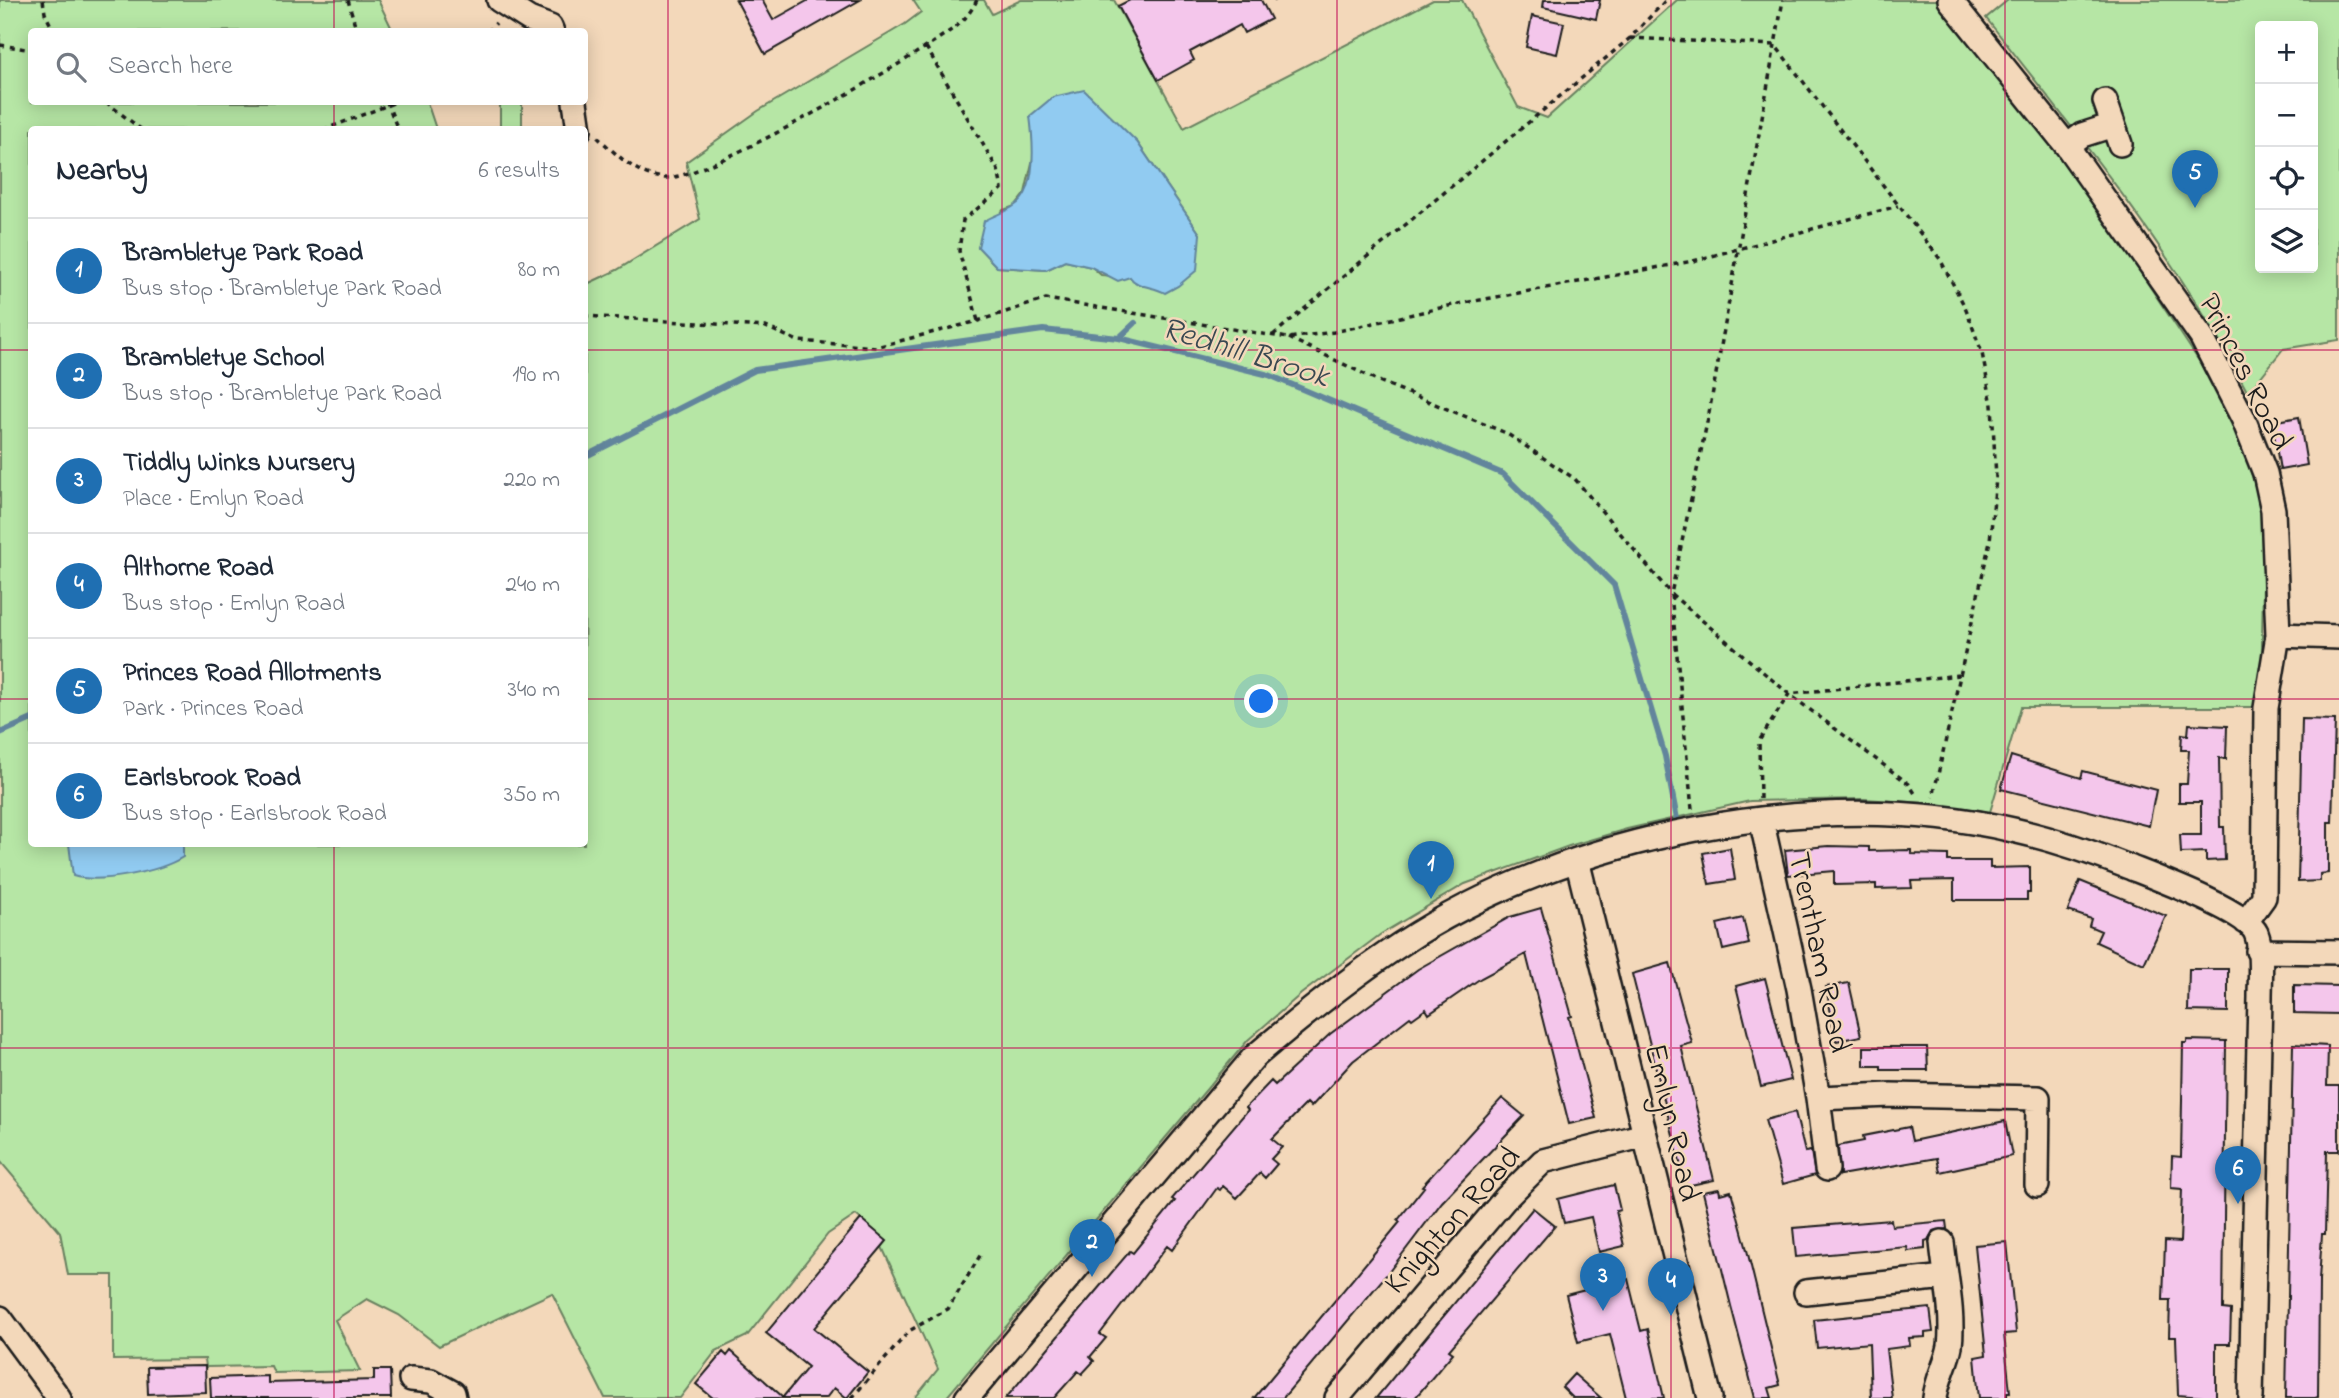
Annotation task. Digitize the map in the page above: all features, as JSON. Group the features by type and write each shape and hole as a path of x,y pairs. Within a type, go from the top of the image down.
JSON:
{"street":[{"path":"499,0 528,19 550,28"},
{"name":"Princes Road","path":"1950,0 2067,146 2201,336 2243,418 2265,473 2273,510 2278,635 2264,733 2264,897 2246,922"},
{"path":"2067,146 2082,135 2116,134 2105,101"},
{"path":"2278,635 2339,638"},
{"path":"967,1398 1264,1049 1301,1017 1402,943 1496,892 1577,860 1661,836 1695,828 1761,819 1862,814 1931,817 2011,829 2076,846 2182,887 2246,922 2256,934 2260,997 2251,1398"},
{"name":"Trentham Road","path":"1761,819 1799,989 1827,1169"},
{"name":"Emlyn Road","path":"1577,860 1710,1398"},
{"path":"2258,951 2339,952"},
{"name":"Trentham Road","path":"1818,1098 1891,1095 2038,1098 2037,1185"},
{"name":"Knighton Road","path":"1337,1398 1504,1199 1543,1161 1645,1135"},
{"path":"1935,1398 1937,1379 1950,1348 1951,1321 1941,1241"},
{"path":"1806,1292 1945,1277"},
{"path":"0,1318 59,1398"},
{"path":"411,1378 430,1381 453,1393 454,1398"}],"path":[{"path":"43,0 45,13 52,28"},
{"path":"348,0 356,28"},
{"path":"578,116 639,173 666,178 699,170 742,151 926,47 961,23 977,0"},
{"path":"1273,335 1630,38 1666,0"},
{"path":"1690,799 1671,594 1740,250 1783,0"},
{"path":"1630,38 1775,45 1940,259 1966,309 1982,353 1992,405 1996,478 1990,541 1934,782 1931,817"},
{"path":"0,45 28,49"},
{"path":"926,47 998,170 1002,188 963,220 959,251 978,321"},
{"path":"110,105 137,126"},
{"path":"333,126 383,105"},
{"path":"389,105 397,126"},
{"path":"1288,338 1334,332 1453,305 1740,250 1898,206"},
{"path":"588,316 766,327 798,341 876,347 978,321 1046,299 1288,338 1381,382 1506,433 1575,480 1671,594 1789,694 1909,785 1931,817"},
{"path":"1789,694 1959,675"},
{"path":"1761,819 1759,741 1789,694"},
{"path":"852,1398 909,1331 948,1309 981,1254"}],"green space":[{"path":"0,0 378,0 392,28 28,28 28,105 428,105 435,126 28,126 28,847 588,847 588,284 617,270 700,219 686,162 758,111 905,24 921,12 913,0 984,0 992,14 1021,0 1114,0 1184,128 1433,0 1462,0 1518,107 1547,118 1677,0 1940,0 2032,116 2119,240 2201,364 2241,438 2264,517 2261,707 2021,707 1990,812 1927,803 1863,799 1750,801 1627,829 1569,846 1465,884 1381,934 1301,994 1248,1040 946,1398 915,1398 938,1369 882,1247 886,1241 856,1215 828,1234 747,1336 716,1351 680,1398 605,1398 552,1293 439,1346 399,1315 367,1299 335,1320 360,1371 274,1373 271,1366 206,1367 205,1359 113,1360 113,1275 68,1275 60,1232 0,1161","holes":["1031,116 1137,142 1200,234 1167,291 1152,285 1143,286 1130,277 1101,275 1092,267 1065,261 1046,270 997,267 978,247 1003,210 1015,206 1025,193 1034,154"]},
{"path":"2008,0 2339,0 2339,340 2283,349 2248,393 2191,294 2092,153 1986,18"},
{"path":"500,105 522,105 522,126 500,126"}],"water":[{"path":"1084,90 1137,142 1200,234 1197,270 1165,293 1137,283 1130,277 1118,281 1091,267 1065,261 1046,270 997,267 978,247 984,221 1014,206 1022,199 1027,189 1032,164 1030,116 1053,97"},
{"path":"69,847 183,847 183,857 145,872 98,879 73,876"}],"building":[{"path":"736,0 762,0 773,20 809,0 860,0 765,54"},
{"path":"1130,0 1261,0 1271,19 1244,33 1240,25 1190,52 1194,60 1158,80 1118,6"},
{"path":"1544,0 1600,0 1596,19 1543,7"},
{"path":"1532,16 1564,23 1557,54 1526,47"},
{"path":"2299,417 2307,465 2280,470 2272,422"},
{"path":"2302,719 2335,720 2332,822 2328,822 2328,873 2320,874 2320,881 2298,882"},
{"path":"2189,724 2227,726 2226,759 2219,758 2220,827 2224,827 2225,860 2206,861 2206,852 2181,853 2180,835 2201,835 2201,802 2179,802 2179,784 2187,784 2189,750 2181,750 2182,734 2188,735"},
{"path":"2011,756 2081,778 2083,771 2156,790 2149,826 2001,789"},
{"path":"1828,846 1869,847 1869,851 1911,850 1911,854 1948,855 1948,861 1990,861 1990,868 2030,867 2030,893 2027,893 2027,900 1954,900 1954,880 1911,881 1912,888 1876,889 1876,884 1834,885 1834,871 1788,875 1785,850"},
{"path":"1730,848 1735,880 1709,884 1703,853"},
{"path":"2080,881 2166,916 2144,964 2096,942 2101,931 2089,926 2091,919 2068,911"},
{"path":"1541,908 1572,1016 1569,1017 1596,1118 1569,1124 1526,954 1481,978 1429,1014 1426,1009 1412,1019 1410,1017 1353,1061 1311,1107 1307,1103 1272,1139 1282,1147 1271,1159 1277,1164 1265,1178 1260,1173 1237,1198 1223,1186 1220,1190 1217,1188 1172,1250 1167,1246 1100,1334 1106,1338 1090,1357 1094,1361 1082,1374 1078,1371 1054,1398 1006,1398 1130,1251 1133,1253 1175,1201 1172,1199 1248,1110 1246,1107 1271,1081 1275,1085 1330,1034 1418,969 1510,917"},
{"path":"1743,918 1749,944 1723,950 1717,924"},
{"path":"1670,963 1692,1043 1681,1046 1714,1180 1686,1186 1632,974"},
{"path":"2189,969 2228,969 2228,1012 2188,1011"},
{"path":"1765,978 1791,1080 1761,1087 1736,986"},
{"path":"1849,983 1861,1036 1836,1041 1826,987"},
{"path":"2294,985 2339,986 2339,1014 2294,1013"},
{"path":"2187,1040 2226,1041 2223,1309 2231,1310 2230,1344 2216,1344 2216,1398 2178,1395 2176,1337 2169,1337 2170,1300 2163,1300 2165,1241 2180,1242 2182,1189 2171,1188 2172,1156 2181,1157 2183,1043 2187,1043"},
{"path":"2293,1044 2328,1046 2327,1086 2339,1086 2339,1151 2327,1151 2325,1234 2322,1234 2319,1280 2318,1397 2315,1398 2286,1398"},
{"path":"1864,1047 1927,1047 1928,1070 1881,1070 1881,1066 1864,1066"},
{"path":"1502,1098 1524,1116 1442,1202 1388,1273 1283,1398 1254,1398 1400,1222 1398,1220 1424,1187 1422,1186"},
{"path":"1795,1112 1805,1152 1811,1151 1815,1175 1783,1184 1765,1120"},
{"path":"2005,1121 2012,1156 1940,1172 1937,1158 1840,1175 1838,1146 1864,1141 1863,1136 1909,1127 1912,1141"},
{"path":"1614,1185 1620,1210 1616,1211 1624,1246 1599,1252 1591,1217 1564,1223 1558,1199"},
{"path":"1719,1189 1720,1194 1731,1191 1747,1250 1780,1385 1769,1388 1772,1398 1755,1398 1731,1306 1703,1192"},
{"path":"1533,1208 1555,1226 1449,1350 1453,1353 1415,1398 1376,1398"},
{"path":"861,1219 887,1241 814,1328 868,1372 847,1398 834,1388 826,1398 713,1398 696,1384 723,1352 727,1356 731,1351 783,1397 808,1367 766,1333"},
{"path":"1891,1220 1892,1226 1946,1221 1947,1229 1933,1231 1925,1241 1925,1249 1908,1251 1907,1247 1796,1257 1793,1228"},
{"path":"2007,1242 2016,1333 2004,1334 2010,1392 2007,1392 2007,1398 1979,1398 1975,1357 1986,1355 1975,1245"},
{"path":"1628,1279 1641,1331 1648,1329 1664,1398 1626,1398 1610,1334 1578,1342 1566,1295"},
{"path":"1930,1308 1933,1332 1925,1333 1925,1337 1909,1338 1910,1346 1886,1349 1892,1398 1871,1398 1869,1343 1817,1348 1814,1320"},
{"path":"205,1366 206,1392 148,1394 147,1367"},
{"path":"374,1370 390,1370 391,1398 211,1398 210,1378 268,1376 268,1383 374,1380"},
{"path":"1574,1374 1601,1398 1573,1398 1562,1387"}],"waterway":[{"path":"1119,338 1135,323"},
{"name":"Redhill Brook","path":"588,455 755,370 1043,330 1119,338 1269,375 1503,474 1614,585 1665,756 1677,819"},
{"name":"Redhill Brook","path":"0,733 28,721"}],"place":[{"name":"Princes Road Allotments","path":"2195,208"},
{"name":"Brambletye Park Road","path":"1431,899"},
{"name":"Earlsbrook Road","path":"2238,1204"},
{"name":"Brambletye School","path":"1092,1277"},
{"name":"Tiddly Winks Nursery","path":"1603,1311"},
{"name":"Althorne Road","path":"1671,1316"}]}
